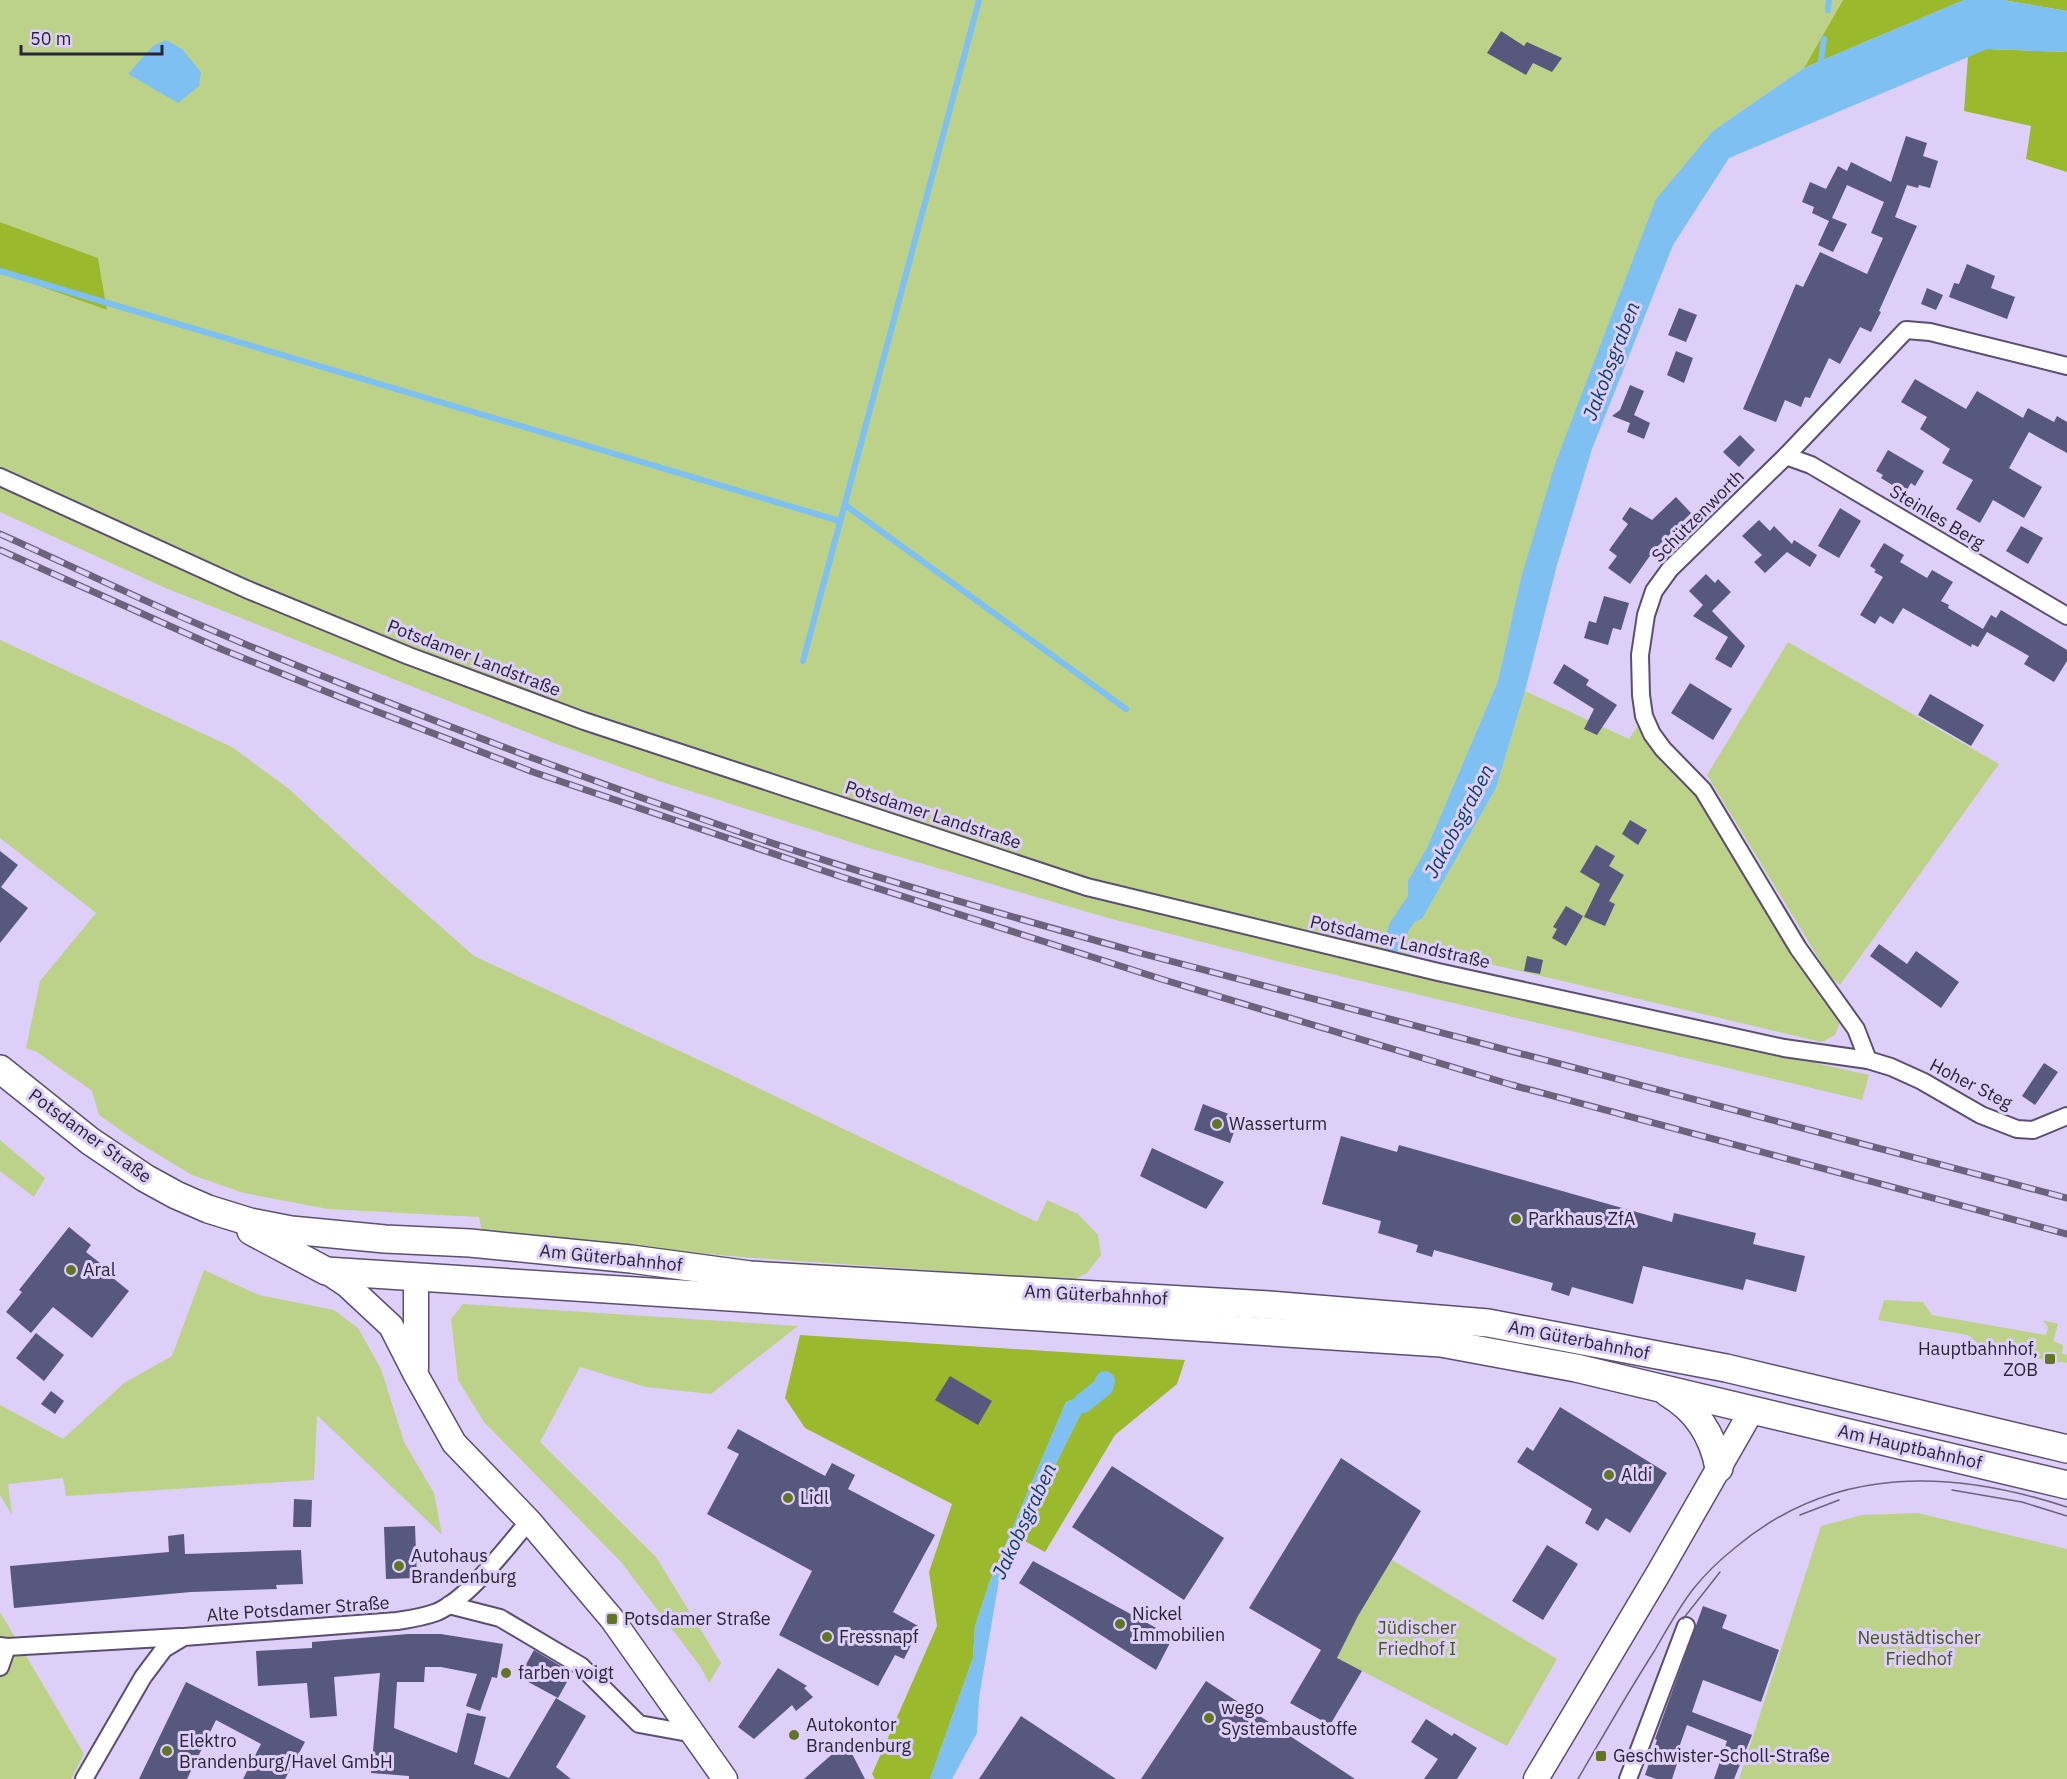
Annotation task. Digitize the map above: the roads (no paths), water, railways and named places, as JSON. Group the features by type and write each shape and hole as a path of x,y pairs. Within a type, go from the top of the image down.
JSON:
{"main road":[{"name":"Potsdamer Straße","path":"0,1069 90,1141 145,1178 176,1195 216,1211 326,1271 416,1278"},
{"name":"Potsdamer Straße","path":"216,1211 291,1230 417,1241"},
{"path":"416,1278 417,1241"},
{"name":"Am Güterbahnhof","path":"417,1241 470,1243 619,1258 750,1275 1441,1343 1576,1368 1752,1410"},
{"name":"Am Güterbahnhof","path":"416,1278 1132,1311 1269,1305 1488,1323 1715,1366 1771,1379"},
{"path":"1752,1410 1771,1379"},
{"name":"Am Hauptbahnhof","path":"1771,1379 2067,1449"},
{"path":"1648,1385 1664,1390 1679,1399 1692,1411 1711,1438 1719,1468"},
{"name":"Am Hauptbahnhof","path":"1752,1410 2067,1485"}],"street":[{"name":"Schützenworth","path":"1868,1060 1856,1029 1798,948 1703,790 1663,749 1652,734 1644,716 1641,695 1640,655 1646,615 1654,591 1670,569 1786,456 1906,330 1930,332 2067,366"},
{"name":"Steinles Berg","path":"1786,456 1811,465 2067,616"},
{"name":"Potsdamer Landstraße","path":"0,477 246,589 409,656 584,721 1087,887 1438,972 1784,1048 1868,1060 1891,1067"},
{"name":"Hoher Steg","path":"1891,1067 1922,1081 1981,1115 2017,1129 2033,1130 2067,1116"},
{"path":"326,1271 347,1285 392,1326 454,1443 529,1521 612,1619 725,1779"},
{"path":"416,1278 416,1375"},
{"path":"1536,1779 1752,1410"},
{"name":"Alte Potsdamer Straße","path":"4,1646 184,1637 418,1618 438,1612 449,1605 473,1584 529,1521"},
{"path":"449,1605 500,1618 581,1666 639,1724 694,1734"},
{"path":"1628,1779 1686,1626"},
{"name":"Alte Potsdamer Straße","path":"84,1779 143,1677 164,1649 184,1637"},
{"path":"0,1667 4,1646"}],"water":[{"path":"1964,0 2003,0 2067,11 2067,52 1987,49 1729,158 1673,245 1592,449 1557,565 1525,691 1496,788 1422,919 1399,927 1395,918 1408,896 1408,881 1427,848 1498,681 1521,578 1555,464 1656,199 1713,131 1804,68"},
{"path":"166,40 182,49 201,72 199,86 178,103 128,74 153,46"},
{"path":"1103,1387 1080,1415 999,1580 979,1698 977,1733 952,1779 930,1779 973,1658 975,1626 990,1581 1066,1402"}],"waterway":[{"path":"803,661 979,0"},
{"path":"1828,10 1829,0"},
{"path":"1820,68 1824,39"},
{"path":"0,271 840,521"},
{"path":"845,505 1126,709"},
{"name":"Jakobsgraben","path":"1394,942 1399,927 1414,905"},
{"name":"Jakobsgraben","path":"1083,1403 1103,1387 1105,1381"}],"tram line":[{"path":"1578,1779 1673,1618 1689,1595 1725,1556 1774,1520 1813,1501 1853,1488 1895,1482 1937,1481 1980,1486 2023,1494 2067,1507"},
{"path":"1952,1490 2022,1502 2067,1516"},
{"path":"1800,1515 1839,1500"},
{"path":"1683,1619 1720,1572"}],"railway":[{"path":"0,534 199,625 357,690 552,765 845,867 1140,953 2067,1198"},
{"path":"0,550 221,649 347,700 533,772 842,877 1161,979 1512,1085 2067,1234"}],"place":[{"name":"Wasserturm","path":"1217,1124"},
{"name":"Parkhaus ZfA","path":"1516,1219"},
{"name":"Aral","path":"71,1270"},
{"name":"Hauptbahnhof, ZOB","path":"2050,1359"},
{"name":"Aldi","path":"1609,1475"},
{"name":"Lidl","path":"788,1498"},
{"name":"Autohaus Brandenburg","path":"399,1566"},
{"name":"Potsdamer Straße","path":"612,1619"},
{"name":"Nickel Immobilien","path":"1120,1624"},
{"name":"Fressnapf","path":"827,1637"},
{"name":"farben voigt","path":"506,1673"},
{"name":"wego Systembaustoffe","path":"1209,1718"},
{"name":"Autokontor Brandenburg","path":"794,1735"},
{"name":"Elektro Brandenburg/Havel GmbH","path":"167,1751"},
{"name":"Geschwister-Scholl-Straße","path":"1601,1756"}],"park label":[{"name":"Jüdischer Friedhof I","path":"1417,1638"},
{"name":"Neustädtischer Friedhof","path":"1919,1648"}]}
